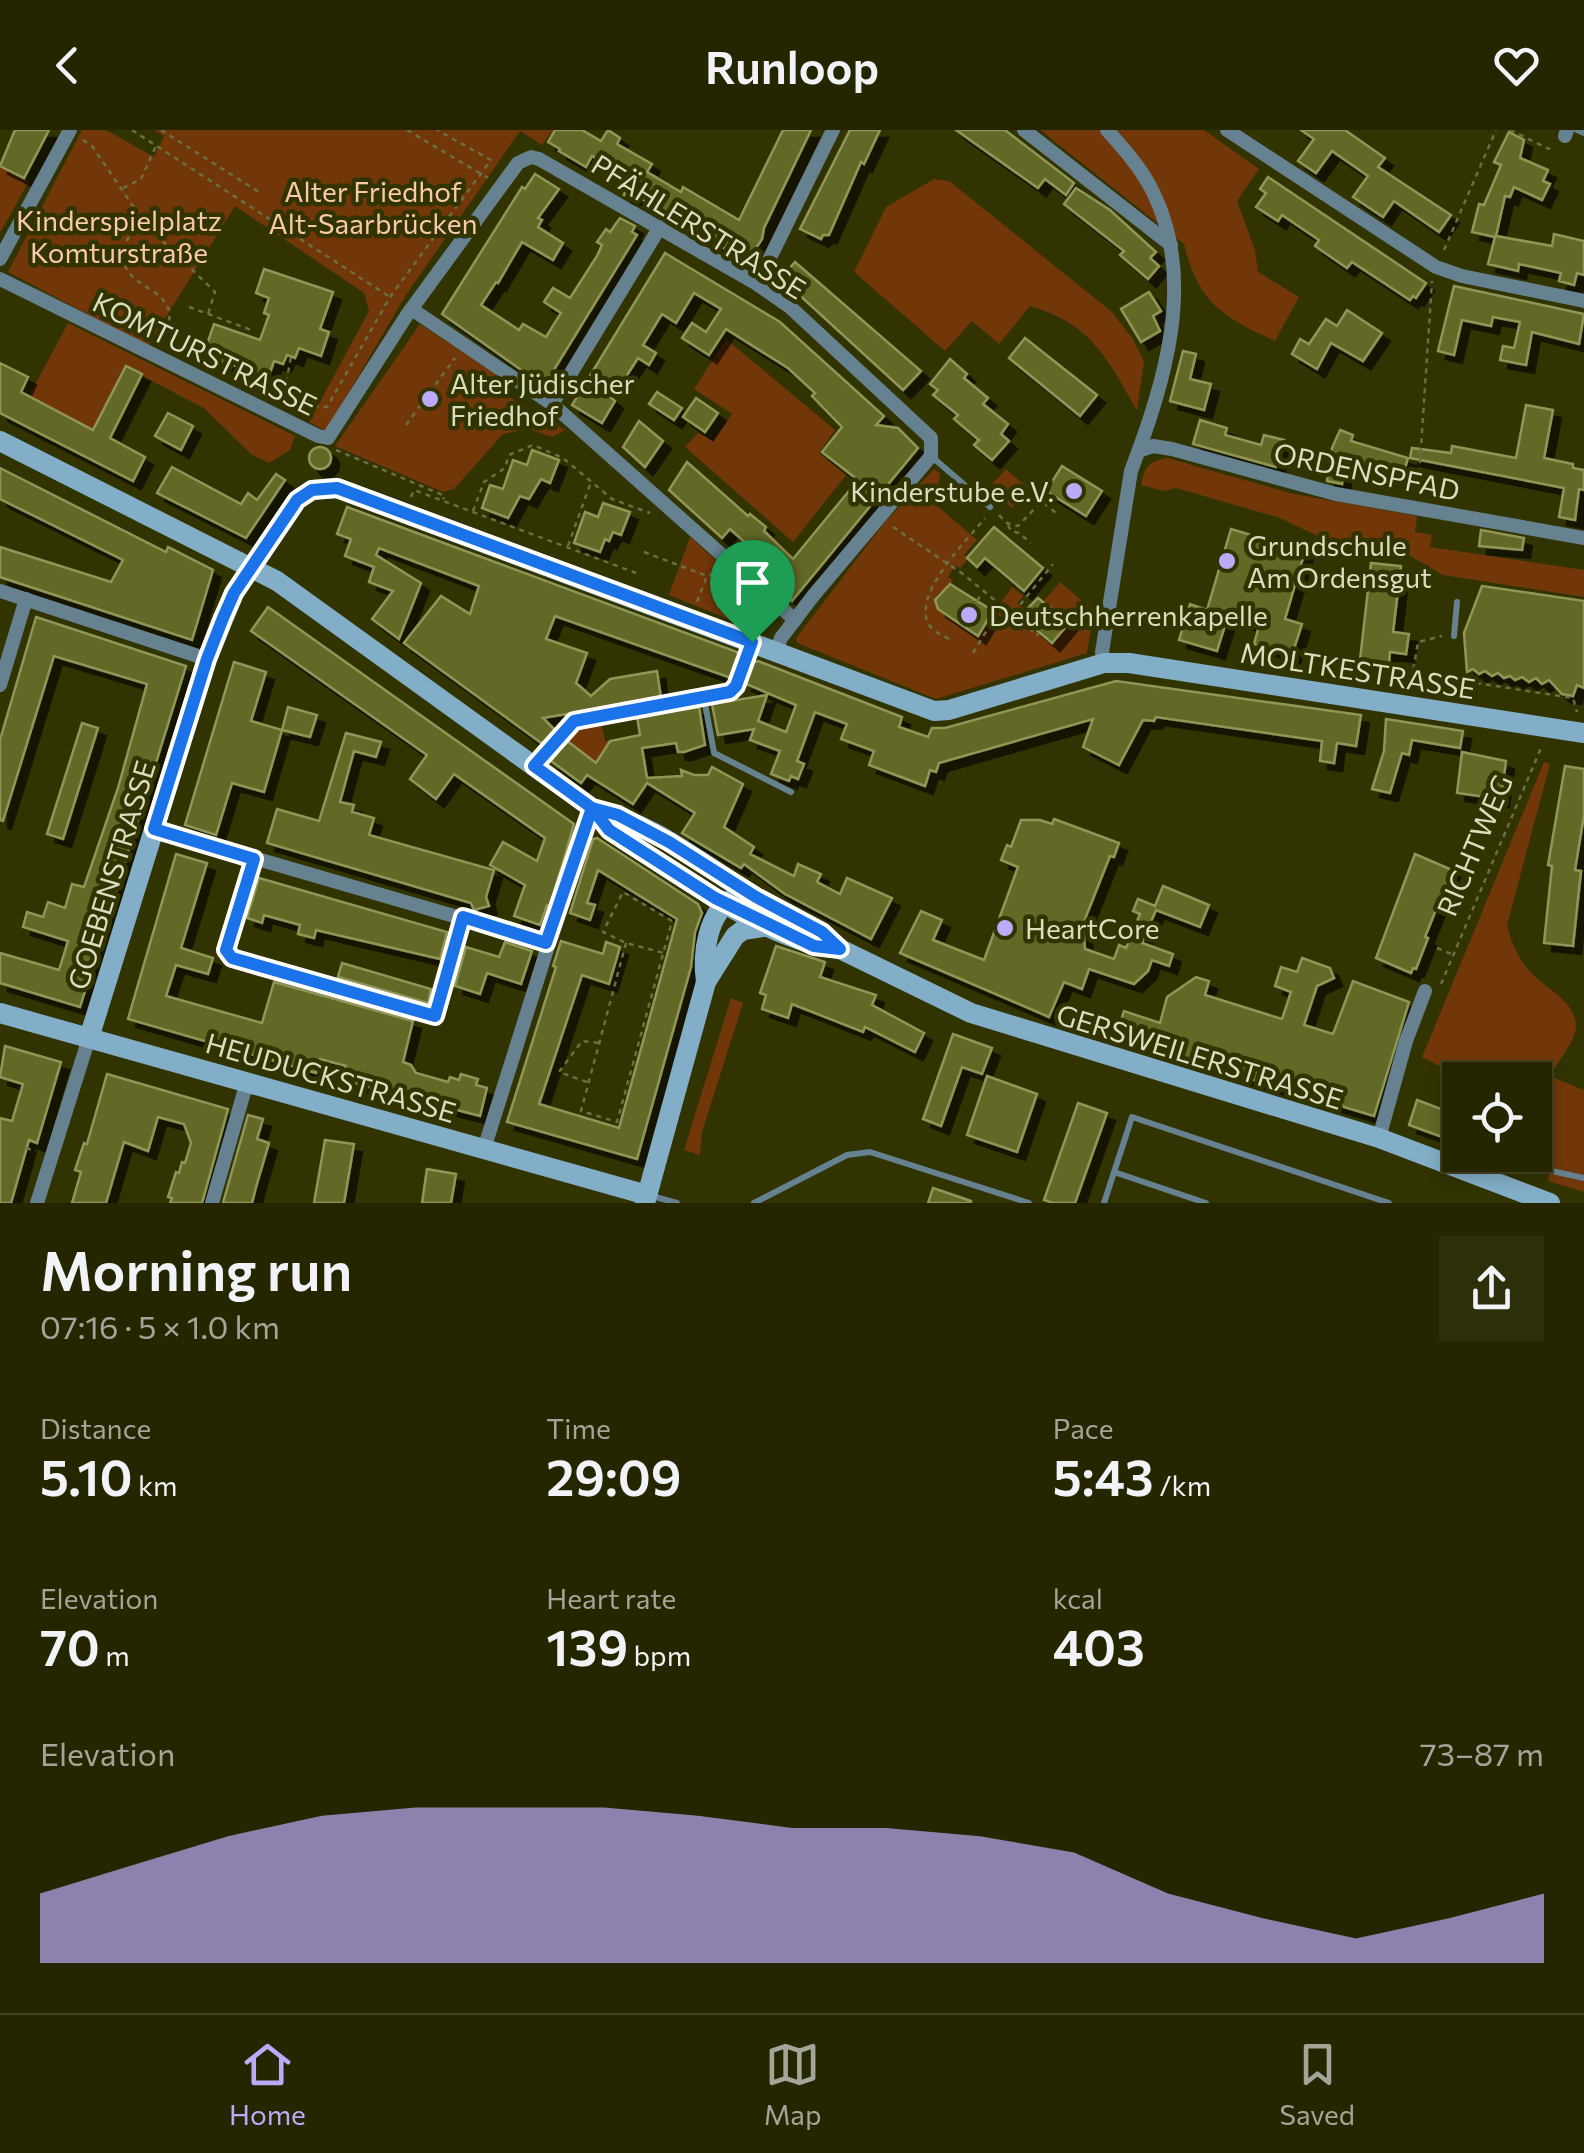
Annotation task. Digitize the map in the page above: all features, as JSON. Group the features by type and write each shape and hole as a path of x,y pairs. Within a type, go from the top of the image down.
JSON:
{"street":[{"path":"0,259 70,130"},
{"path":"757,284 833,130"},
{"path":"1024,130 1172,245"},
{"path":"1104,663 1103,643 1131,471 1141,450 1172,328 1175,268 1172,245 1153,191 1107,130"},
{"path":"1228,130 1434,273 1584,301"},
{"name":"KOMTURSTRASSE","path":"0,279 328,438 412,310 518,163 530,157 549,164"},
{"name":"PFÄHLERSTRASSE","path":"549,164 790,307 925,430 931,438 931,456"},
{"path":"552,404 660,228"},
{"path":"412,310 552,404 794,620"},
{"name":"GERSWEILERSTRASSE","path":"0,441 284,586 594,809 640,825 770,926 814,946 840,949"},
{"name":"ORDENSPFAD","path":"1141,450 1152,446 1172,449 1297,485 1584,538"},
{"path":"776,651 794,620 931,456"},
{"name":"MOLTKESTRASSE","path":"250,568 297,500 312,490 337,488 934,711 1104,663 1129,662 1584,733"},
{"name":"GOEBENSTRASSE","path":"37,1203 207,659 231,600 250,568"},
{"path":"0,590 207,659"},
{"path":"0,685 26,599"},
{"path":"484,1149 546,943 594,809"},
{"path":"154,829 546,943"},
{"path":"254,859 226,950 232,958 435,1016 463,917"},
{"path":"706,982 703,962 712,927 736,897"},
{"name":"GERSWEILERSTRASSE","path":"736,897 822,932 840,949 945,1002 996,1022 1379,1138 1550,1203"},
{"path":"646,1199 706,982 735,936 743,930 770,926"},
{"path":"1379,1138 1424,991"},
{"name":"HEUDUCKSTRASSE","path":"0,1013 484,1149 646,1199"},
{"path":"212,1203 247,1082"}],"lane":[{"path":"1570,132 1584,133"},
{"path":"931,456 990,508"},
{"path":"1454,636 1457,602"},
{"path":"534,766 574,721 730,692 736,686 752,642"},
{"path":"704,698 714,753 791,792"},
{"path":"1104,1203 1132,1117 1389,1203"},
{"path":"756,1202 847,1156 870,1152 1030,1203"},
{"path":"1485,1178 1506,1160 1584,1178"},
{"path":"1114,1172 1206,1203"},
{"path":"646,1199 677,1203"}],"path":[{"path":"132,130 390,297"},
{"path":"161,130 262,194"},
{"path":"407,130 482,174"},
{"path":"287,393 310,406 327,407 390,297 491,160 438,130"},
{"path":"1417,509 1434,273 1496,130"},
{"path":"1510,130 1549,149 1556,136 1570,132"},
{"path":"122,188 141,179 168,134"},
{"path":"92,146 146,226 214,292 208,314"},
{"path":"196,169 204,156"},
{"path":"146,226 130,236 122,247 123,262 135,282 169,310 165,327 172,332"},
{"path":"188,307 254,331"},
{"path":"406,425 465,345"},
{"path":"282,405 291,356"},
{"path":"473,512 484,482 504,468 509,455 533,445 564,458 612,499 656,516"},
{"path":"334,448 445,496 441,500"},
{"path":"568,547 591,480"},
{"path":"411,497 415,491 636,573"},
{"path":"1007,523 1018,526 1042,501 1057,514"},
{"path":"949,640 931,628 925,609 947,562 993,510 1011,531 1031,543"},
{"path":"887,524 947,562 1039,632"},
{"path":"644,552 707,576 716,572 732,598 728,619"},
{"path":"973,653 987,630 1006,622 1054,564"},
{"path":"617,575 620,567"},
{"path":"696,606 707,576"},
{"path":"977,601 982,591"},
{"path":"1410,690 1418,642 1432,636 1454,636"},
{"path":"1476,683 1573,698 1576,711 1584,714"},
{"name":"RICHTWEG","path":"1450,962 1542,747"},
{"path":"626,943 580,1110 617,1122 664,953 672,921 624,892 603,932 664,953"},
{"path":"1437,948 1454,956"},
{"path":"588,1082 559,1072 582,1040 599,1044"}],"green space":[{"path":"82,130 106,130 154,157 164,136 154,130 553,130 542,145 520,131 406,295 326,431 309,422 369,311 364,293 235,206 148,346 8,272"},
{"path":"1040,130 1204,130 1259,169 1237,201 1255,250 1258,272 1299,297 1275,341 1215,306 1197,281 1184,244"},
{"path":"0,166 29,181 0,233"},
{"path":"934,179 949,181 1111,311 1133,339 1144,362 1137,410 1096,346 1069,323 1051,314 1030,306 999,344 972,321 945,351 854,272 886,207"},
{"path":"68,323 295,436 290,450 269,463 251,454 205,409 126,367 93,430 29,396"},
{"path":"420,324 506,381 498,390 565,430 552,437 529,429 503,434 454,489 443,492 335,446"},
{"path":"726,339 835,430 819,453 846,475 793,542 685,447 698,433 713,441 732,414 694,389"},
{"path":"1167,458 1294,494 1417,516 1415,532 1432,535 1430,547 1584,570 1584,597 1443,575 1405,553 1328,541 1280,518 1176,488 1164,491 1141,485 1148,466"},
{"path":"934,469 940,474 938,489 942,493 936,505 977,540 964,555 968,559 960,568 955,565 948,577 953,580 947,590 935,599 938,609 978,635 1012,587 1024,596 1017,603 1026,611 1020,619 1052,645 1070,623 1044,601 1060,582 1094,611 1087,653 936,699 797,643 803,629 885,522"},
{"path":"1006,469 1029,489 1012,508 989,488"},
{"path":"690,537 756,597 754,617 738,623 669,595"},
{"path":"602,726 605,741 610,741 596,763 568,741 578,729"},
{"path":"1544,762 1550,764 1507,925 1523,963 1571,1009 1576,1027 1572,1039 1552,1073 1552,1062 1442,1062 1442,1067 1422,1057"},
{"path":"731,998 743,1003 702,1132 700,1155 684,1150"},
{"path":"1552,1077 1584,1090 1584,1192 1548,1181 1554,1151"}],"building":[{"path":"15,130 49,130 24,178 0,166"},
{"path":"555,130 582,130 601,141 608,130 620,138 617,144 652,164 647,172 681,192 683,187 739,220 783,130 811,130 762,239 747,262 640,198 624,195 627,184 618,178 621,173 592,156 586,167 559,151 548,142"},
{"path":"850,130 880,130 864,164 861,162 829,235 821,239 800,229"},
{"path":"956,130 1005,130 1074,183 1066,195 1045,179 1038,188"},
{"path":"1301,130 1345,130 1385,158 1378,167 1451,215 1439,232 1394,201 1383,217 1353,197 1368,176 1332,151 1316,173 1298,161 1314,139"},
{"path":"1509,132 1524,140 1520,158 1548,170 1543,181 1550,184 1542,200 1514,187 1510,197 1505,196 1496,236 1552,246 1554,234 1584,241 1584,275 1577,273 1574,285 1559,281 1561,273 1519,264 1518,271 1488,264 1495,237 1472,232 1479,204 1484,205 1501,165 1494,162"},
{"path":"535,174 559,189 538,218 542,220 538,227 563,243 553,260 522,242 481,305 519,330 523,324 546,337 561,313 544,302 553,288 570,298 597,256 602,245 597,242 606,229 610,232 620,218 635,226 632,232 637,235 544,386 442,314 522,187 525,189"},
{"path":"1268,177 1426,283 1416,298 1410,300 1352,262 1347,268 1315,246 1319,240 1282,215 1278,221 1256,207 1266,193 1260,189"},
{"path":"1076,188 1110,210 1156,252 1150,258 1159,266 1148,279 1120,255 1124,251 1064,204"},
{"path":"665,253 780,322 884,416 876,425 898,428 918,448 792,601 751,560 757,553 730,529 722,538 669,490 687,462 766,527 764,531 793,559 858,480 822,452 842,427 812,396 815,393 788,368 726,329 709,355 682,338 692,323 706,332 721,309 694,293 676,323 662,314 643,345 656,353 649,365 638,358 620,386 610,380 603,391 615,401 602,423 572,405"},
{"path":"795,262 921,371 903,390 784,281 782,277"},
{"path":"264,269 333,292 320,329 329,332 321,356 299,348 295,358 287,355 283,364 274,361 269,376 215,360 217,354 205,350 214,324 260,340 269,315 264,313 269,298 256,293"},
{"path":"1454,286 1584,314 1579,344 1532,332 1526,365 1500,360 1503,346 1514,348 1520,322 1493,317 1491,326 1462,320 1454,355 1438,351"},
{"path":"1149,292 1161,311 1153,316 1160,331 1141,342 1121,309"},
{"path":"1347,310 1382,333 1363,361 1331,343 1317,369 1292,354 1300,339 1309,344 1326,319 1337,326"},
{"path":"1025,338 1097,395 1080,416 1009,358"},
{"path":"1183,351 1196,354 1190,379 1211,384 1204,410 1170,401"},
{"path":"950,359 967,374 964,378 988,398 983,404 1008,424 1001,434 1009,441 992,460 974,445 979,440 954,419 958,415 933,395 938,390 930,384"},
{"path":"0,363 28,377 21,392 93,430 126,366 142,374 110,438 145,457 133,481 0,413"},
{"path":"657,392 682,408 674,420 649,404"},
{"path":"696,398 718,413 705,432 683,417"},
{"path":"1526,405 1553,410 1544,458 1584,470 1584,490 1579,489 1575,520 1559,517 1564,488 1410,458 1412,448 1451,453 1452,446 1516,458"},
{"path":"168,413 193,426 181,450 155,436"},
{"path":"1200,420 1227,428 1225,435 1261,445 1264,435 1284,440 1276,467 1193,444"},
{"path":"639,421 663,441 645,467 623,447"},
{"path":"1340,430 1353,435 1351,441 1408,458 1402,478 1346,459 1342,484 1327,481 1332,448"},
{"path":"320,447 328,450 328,466 320,469 312,466 309,458 312,450"},
{"path":"532,450 559,460 550,483 541,479 529,499 520,496 508,518 482,508 490,485 503,489 513,460 527,465"},
{"name":"Kinderstube e.V.","path":"1062,466 1102,491 1086,516 1046,491"},
{"path":"172,467 241,504 248,493 257,500 276,474 285,480 246,538 157,493"},
{"path":"0,468 166,552 168,547 213,570 192,640 0,577 0,547 111,582 123,560 0,499"},
{"path":"603,503 630,512 621,535 613,532 600,552 574,543 585,512 598,517"},
{"path":"347,507 737,652 740,657 731,678 555,616 546,639 587,653 576,683 591,696 610,679 657,671 661,698 543,718 556,731 544,745 404,643 441,596 470,614 479,586 379,548 376,555 421,583 399,639 372,619 393,591 369,582 374,567 345,556 351,539 337,534"},
{"path":"994,527 1043,568 1024,591 985,558 977,567 967,558"},
{"path":"1231,529 1305,551 1285,619 1302,624 1292,655 1254,644 1259,626 1228,616 1217,651 1179,640 1190,604 1207,610"},
{"path":"1481,530 1524,538 1522,550 1479,546"},
{"path":"1371,563 1401,566 1393,632 1409,634 1406,654 1390,652 1389,664 1360,660"},
{"name":"Deutschherrenkapelle","path":"950,584 993,611 978,636 938,609 935,600"},
{"path":"1482,586 1584,601 1584,688 1577,685 1573,696 1562,694 1549,680 1542,684 1536,678 1529,682 1522,677 1504,678 1498,673 1479,674 1473,669 1467,672 1464,633"},
{"path":"1038,598 1069,623 1052,643 1033,627 1038,619 1027,609"},
{"path":"268,607 574,824 550,906 547,905 540,925 514,916 525,885 490,865 503,842 537,861 545,838 454,774 436,799 410,779 427,755 251,631"},
{"path":"36,617 186,666 80,1007 0,983 0,953 59,970 68,941 23,927 27,912 43,917 48,902 65,908 72,884 84,887 118,788 147,684 54,656 3,821 0,820 0,740"},
{"path":"758,661 902,717 899,727 928,737 932,728 945,728 1116,681 1361,715 1356,746 1337,743 1334,763 1320,761 1322,741 1156,717 1154,721 1143,720 1119,765 1083,747 1093,719 939,763 936,772 930,770 925,786 869,765 874,751 841,739 847,724 815,712 797,761 804,764 798,779 791,776 789,781 771,774 780,751 750,740 754,729 718,735 712,704 767,695 758,721 786,732 796,705 744,683 752,663"},
{"path":"234,662 266,672 251,721 282,730 264,792 232,783 216,835 185,825"},
{"path":"288,707 317,715 310,737 282,730"},
{"path":"699,707 705,745 684,752 678,752 676,743 642,748 647,778 682,776 681,770 708,775 712,767 743,784 724,827 754,847 750,854 794,876 798,864 821,874 817,882 840,894 847,878 892,898 871,939 785,894 744,864 741,868 682,833 695,813 647,783 633,804 587,775 581,783 551,761 566,740 596,763 610,741 640,735 637,716"},
{"path":"1386,719 1463,731 1460,748 1412,740 1409,755 1402,753 1390,793 1372,789 1384,751"},
{"path":"82,723 98,728 63,839 47,834"},
{"path":"346,733 381,742 376,757 354,751 340,802 354,805 352,812 374,818 369,835 494,870 486,897 489,906 474,910 471,903 267,843 277,809 319,821"},
{"path":"1462,752 1506,761 1501,799 1457,793"},
{"path":"1565,766 1584,769 1584,815 1575,870 1581,871 1573,946 1544,943 1552,866 1548,865"},
{"path":"1054,819 1119,843 1083,924 1085,949 1114,959 1119,945 1126,948 1140,914 1133,911 1138,899 1155,906 1163,886 1209,905 1200,927 1156,910 1142,943 1173,954 1169,966 1152,960 1148,971 1134,984 1089,969 1082,989 1064,982 1049,1017 900,953 921,911 942,920 933,940 984,960 1018,867 1001,860 1007,845 1011,847 1021,820 1052,824"},
{"path":"593,839 698,904 702,913 695,932 691,967 637,1159 507,1122 561,941 603,954 606,942 620,947 609,984 582,975 539,1104 619,1128 677,919 598,870 587,903 595,905 590,920 570,913"},
{"path":"176,854 207,863 181,948 213,958 208,974 176,965 166,996 262,1023 274,982 413,1021 403,1062 416,1073 448,1082 450,1077 459,1080 461,1074 478,1079 476,1085 487,1088 480,1116 342,1080 346,1066 320,1059 316,1073 128,1019"},
{"path":"1415,854 1452,870 1416,969 1411,973 1376,958"},
{"path":"259,878 447,932 440,959 316,930 314,938 298,934 300,925 264,915 262,923 247,918"},
{"path":"505,942 532,951 521,984 487,973 480,994 455,986 466,947 499,957"},
{"path":"776,946 825,962 820,977 876,995 872,1005 924,1033 915,1052 865,1027 863,1032 792,1004 788,1018 762,1009 766,995 760,993"},
{"path":"1302,958 1330,968 1334,978 1317,986 1304,1025 1333,1034 1353,981 1409,1002 1374,1116 1237,1075 1241,1062 1208,1053 1204,1065 1116,1036 1124,1011 1160,1023 1167,997 1196,977 1209,981 1205,995 1282,1019 1291,992 1275,986 1281,967 1297,972"},
{"path":"342,963 431,989 428,1003 338,977"},
{"path":"953,1034 992,1048 982,1074 962,1067 941,1126 923,1119"},
{"path":"5,1046 61,1062 37,1143 29,1140 11,1203 0,1203 0,1118 12,1121 23,1084 0,1077"},
{"path":"107,1074 228,1109 202,1203 170,1203 172,1198 168,1197 176,1172 185,1163 191,1143 184,1124 158,1117 148,1151 124,1142 106,1203 72,1203 81,1172 75,1170 84,1143 87,1144"},
{"path":"987,1076 1037,1094 1017,1152 967,1135"},
{"path":"1417,1100 1442,1109 1442,1137 1409,1125"},
{"path":"1078,1103 1107,1113 1075,1203 1053,1203 1044,1200"},
{"path":"248,1115 263,1119 257,1139 269,1143 252,1203 223,1203"},
{"path":"325,1140 354,1144 344,1203 314,1203"},
{"path":"427,1169 456,1174 451,1203 422,1203"},
{"path":"933,1188 971,1201 971,1203 928,1203"}],"place":[{"name":"Alter Jüdischer Friedhof","path":"430,399"},
{"name":"Kinderstube e.V.","path":"1074,491"},
{"name":"Grundschule Am Ordensgut","path":"1227,561"},
{"name":"Deutschherrenkapelle","path":"969,615"},
{"name":"HeartCore","path":"1005,928"}],"route":[{"path":"752,642 337,488 312,490 297,500 231,600 207,659 154,829 254,859 226,950 232,958 435,1016 463,917 546,943 592,808 640,825 756,897 822,932 840,949 814,946 715,898 609,830 596,811 534,766 574,721 730,692 736,686 752,642"}],"park label":[{"name":"Alter Friedhof Alt-Saarbrücken","path":"373,207"},
{"name":"Kinderspielplatz Komturstraße","path":"119,236"}]}
